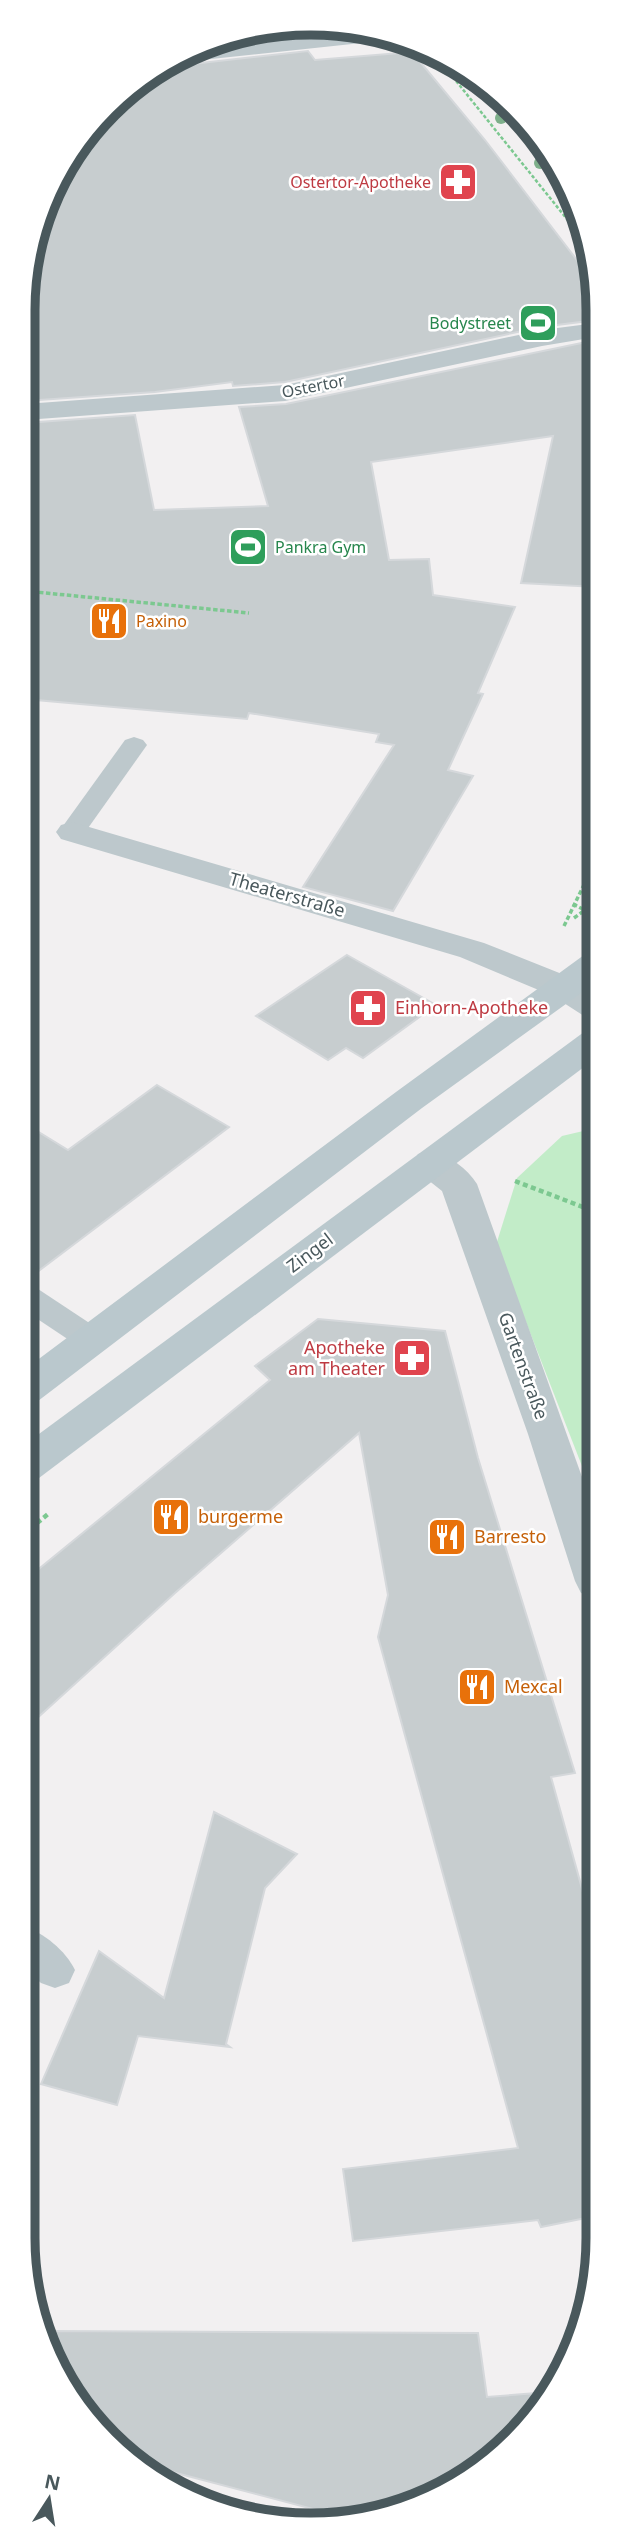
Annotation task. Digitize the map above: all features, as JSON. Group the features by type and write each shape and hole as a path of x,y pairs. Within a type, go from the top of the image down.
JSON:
{"main road":[{"path":"35,1383 586,971"},
{"name":"Zingel","path":"35,1459 586,1047"}],"street":[{"path":"218,51 351,38"},
{"name":"Ostertor","path":"35,411 285,393 542,338 586,331"},
{"name":"Theaterstraße","path":"72,832 471,950 565,988 586,1002"},
{"name":"Gartenstraße","path":"431,1163 458,1184 548,1434 586,1550"}],"lane":[{"name":"Theaterstraße","path":"72,832 134,745"},
{"path":"35,1302 92,1340"},
{"path":"35,1953 55,1970"}],"path":[{"path":"450,73 572,226"},
{"path":"35,593 249,613"},
{"path":"562,937 573,904 586,879"},
{"path":"573,904 586,911"},
{"path":"505,1177 586,1208"}],"green space":[{"path":"586,1130 586,1476 496,1245 517,1178 562,1136"}],"building":[{"path":"308,51 315,60 406,52 415,56 485,140 583,268 586,321 541,327 285,382 233,386 232,382 155,392 35,400 37,275 44,239 63,189 81,157 103,129 129,103 157,81 189,63"},
{"path":"586,342 586,586 521,583 553,436 371,462 389,560 429,559 433,595 515,607 478,693 483,694 448,770 473,776 393,911 303,887 394,745 376,742 379,734 249,713 247,719 35,700 35,422 135,415 154,510 268,506 239,407 286,404"},
{"path":"347,955 436,1005 363,1058 346,1048 328,1060 256,1016"},
{"path":"157,1085 229,1127 35,1274 35,1130 68,1150"},
{"path":"318,1319 445,1331 478,1458 575,1773 551,1777 586,1903 586,2218 541,2227 538,2220 353,2241 343,2169 518,2148 378,1637 388,1595 359,1433 175,1593 35,1720 35,1572 270,1380 255,1366"},
{"path":"214,1812 297,1854 265,1888 226,2044 230,2047 138,2036 117,2105 41,2084 99,1951 164,1998"},
{"path":"52,2331 478,2333 487,2397 538,2393 492,2445 464,2467 432,2485 382,2504 325,2512 157,2467 129,2445 103,2419 81,2391 63,2359"}],"place":[{"name":"Ostertor-Apotheke","path":"458,182"},
{"name":"Bodystreet","path":"538,323"},
{"name":"Pankra Gym","path":"248,547"},
{"name":"Paxino","path":"109,621"},
{"name":"Einhorn-Apotheke","path":"368,1008"},
{"name":"Apotheke am Theater","path":"412,1358"},
{"name":"burgerme","path":"171,1517"},
{"name":"Barresto","path":"447,1537"},
{"name":"Mexcal","path":"477,1687"}]}
